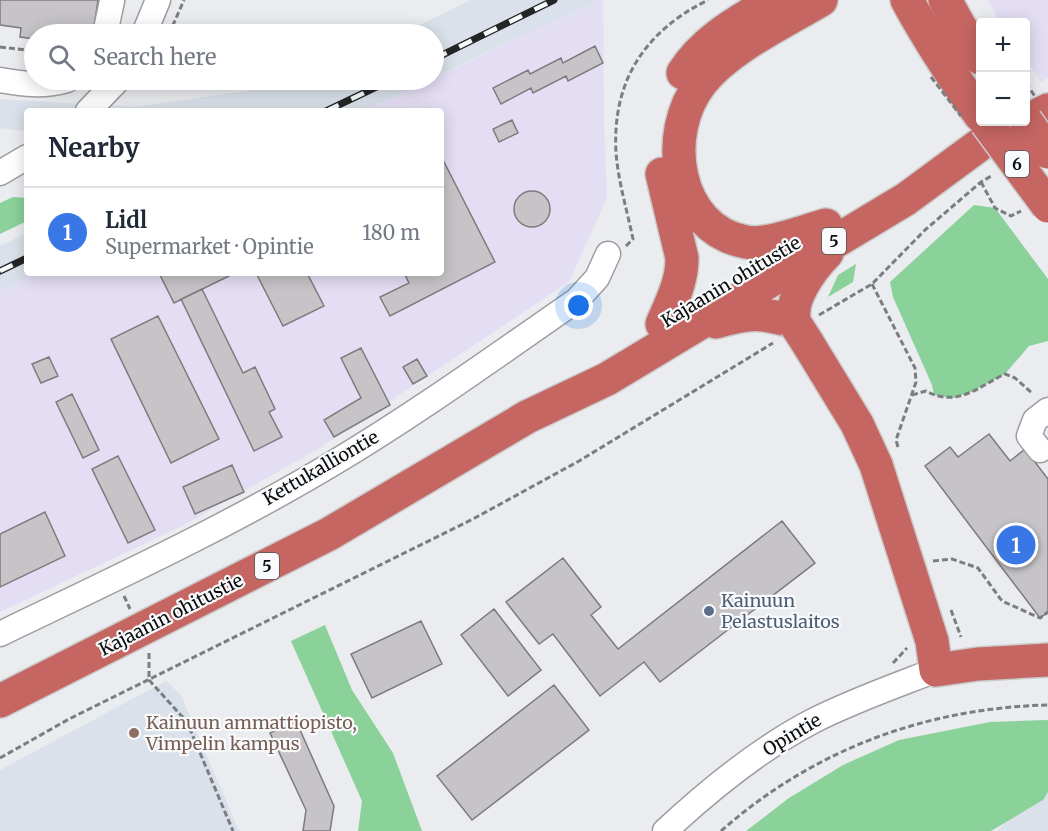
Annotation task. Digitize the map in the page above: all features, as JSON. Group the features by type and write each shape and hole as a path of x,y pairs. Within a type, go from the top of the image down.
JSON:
{"highway":[{"path":"774,0 735,23 697,54 678,81 666,107 660,140 660,162 682,258 674,327 759,313 798,329"},
{"path":"821,0 723,61 706,77 693,94 688,106 678,155 683,182 696,211 704,222 726,237 749,243 764,242 836,229"},
{"name":"6","path":"907,0 981,127 1048,206"},
{"path":"945,0 976,50"},
{"name":"Kajaanin ohitustie","path":"1030,119 1048,110"},
{"name":"6","path":"1029,126 1048,152"},
{"name":"Kajaanin ohitustie","path":"0,701 329,534 527,417 607,379 674,327 836,229 898,183 981,127"},
{"path":"836,229 804,282 795,307 798,329 857,424 876,465 932,641 936,670 978,664 1048,660"}],"street":[{"path":"148,24 158,0"},
{"path":"107,24 112,2"},
{"path":"0,80 24,84"},
{"path":"91,108 108,90"},
{"path":"0,173 24,159"},
{"name":"Kettukalliontie","path":"0,634 175,550 331,465 419,409 577,300 597,278 608,254"},
{"path":"1040,450 1029,436 1044,405"},
{"name":"Opintie","path":"665,831 740,769 812,721 846,705 936,670"}],"path":[{"path":"173,24 184,0"},
{"path":"608,254 625,247 633,239 616,154 616,122 626,80 642,51 658,35 674,20 708,0"},
{"path":"0,47 24,50"},
{"path":"0,758 69,719 473,519 579,462 872,284 925,230 981,182 1000,171"},
{"path":"981,182 995,208 1011,216"},
{"path":"872,284 915,369 916,382 896,440 899,452"},
{"path":"912,395 926,391 953,399 1005,374 1015,378 1044,405"},
{"path":"929,551 933,561 952,560 978,568 1002,601 1040,618 1048,612"},
{"path":"949,604 961,637"},
{"path":"149,646 149,680 187,722 233,831"},
{"path":"721,831 746,809 793,778 846,748 951,715 1020,705 1048,705"}],"shaded area":[{"path":"471,0 600,0 444,72 444,24 422,24"},
{"path":"603,0 607,198 569,282 318,449 184,525 0,612 0,291 31,276 444,276 444,108 370,108 409,90 444,90 444,73"},
{"path":"988,0 1048,0 1048,78 1041,82 1030,66 1030,18 998,18"},
{"path":"408,90 370,108 24,108 24,131 0,128 0,99 135,107 246,91"},
{"path":"24,234 24,276 31,276 0,291 0,246"},
{"name":"Kainuun ammattiopisto, Vimpelin kampus","path":"166,681 181,695 239,831 0,831 0,770"},
{"path":"1048,783 1048,831 997,831"}],"green space":[{"path":"13,197 24,198 24,222 0,234 0,203"},
{"path":"974,205 995,208 1048,279 1048,341 1029,346 1005,374 971,392 953,398 934,395 932,385 893,297 890,282"},
{"path":"856,264 853,282 828,297 838,275"},
{"path":"325,625 352,690 393,753 422,831 358,831 362,801 291,641"},
{"path":"1048,720 1048,792 1043,800 991,831 746,831 789,798 843,765 899,740 990,722"}],"building":[{"path":"0,0 98,0 94,24 24,24 24,38 20,37 21,28 0,25"},
{"path":"595,46 603,63 568,81 566,76 533,93 531,88 501,104 493,88 528,70 530,74 561,58 563,63"},
{"path":"512,120 518,133 499,142 493,129"},
{"path":"444,162 495,262 390,316 380,297 409,283 406,276 444,276"},
{"path":"532,191 545,196 550,209 545,222 532,227 519,222 514,209 519,196"},
{"path":"160,276 229,276 174,303"},
{"path":"258,276 309,276 324,306 283,326"},
{"path":"202,289 243,373 255,367 275,409 269,412 282,437 254,451 181,299"},
{"path":"158,316 219,439 171,463 111,339"},
{"path":"361,348 390,405 334,437 324,420 361,398 341,358"},
{"path":"49,357 58,376 41,383 32,364"},
{"path":"417,359 427,376 413,384 403,367"},
{"path":"72,394 99,450 83,458 56,402"},
{"path":"989,434 1010,461 1025,449 1048,479 1048,612 1040,618 925,466 950,447 958,457"},
{"path":"118,456 155,530 128,543 92,469"},
{"path":"232,465 244,492 195,514 183,487"},
{"path":"45,512 65,556 0,587 0,534"},
{"name":"Kainuun Pelastuslaitos","path":"782,521 815,563 660,682 644,662 600,696 553,634 539,644 506,602 563,558 601,607 591,615 618,649"},
{"path":"494,609 541,670 508,696 461,635"},
{"path":"421,621 442,664 372,698 351,654"},
{"path":"554,685 589,730 472,820 437,776"},
{"path":"296,721 334,806 330,831 303,831 306,810 270,733"}],"railway":[{"path":"444,54 554,0"},
{"path":"332,108 370,90"},
{"path":"0,271 24,259"}],"place":[{"name":"Lidl","path":"1016,545"},
{"name":"Kainuun Pelastuslaitos","path":"709,611"},
{"name":"Kainuun ammattiopisto, Vimpelin kampus","path":"134,733"}]}
